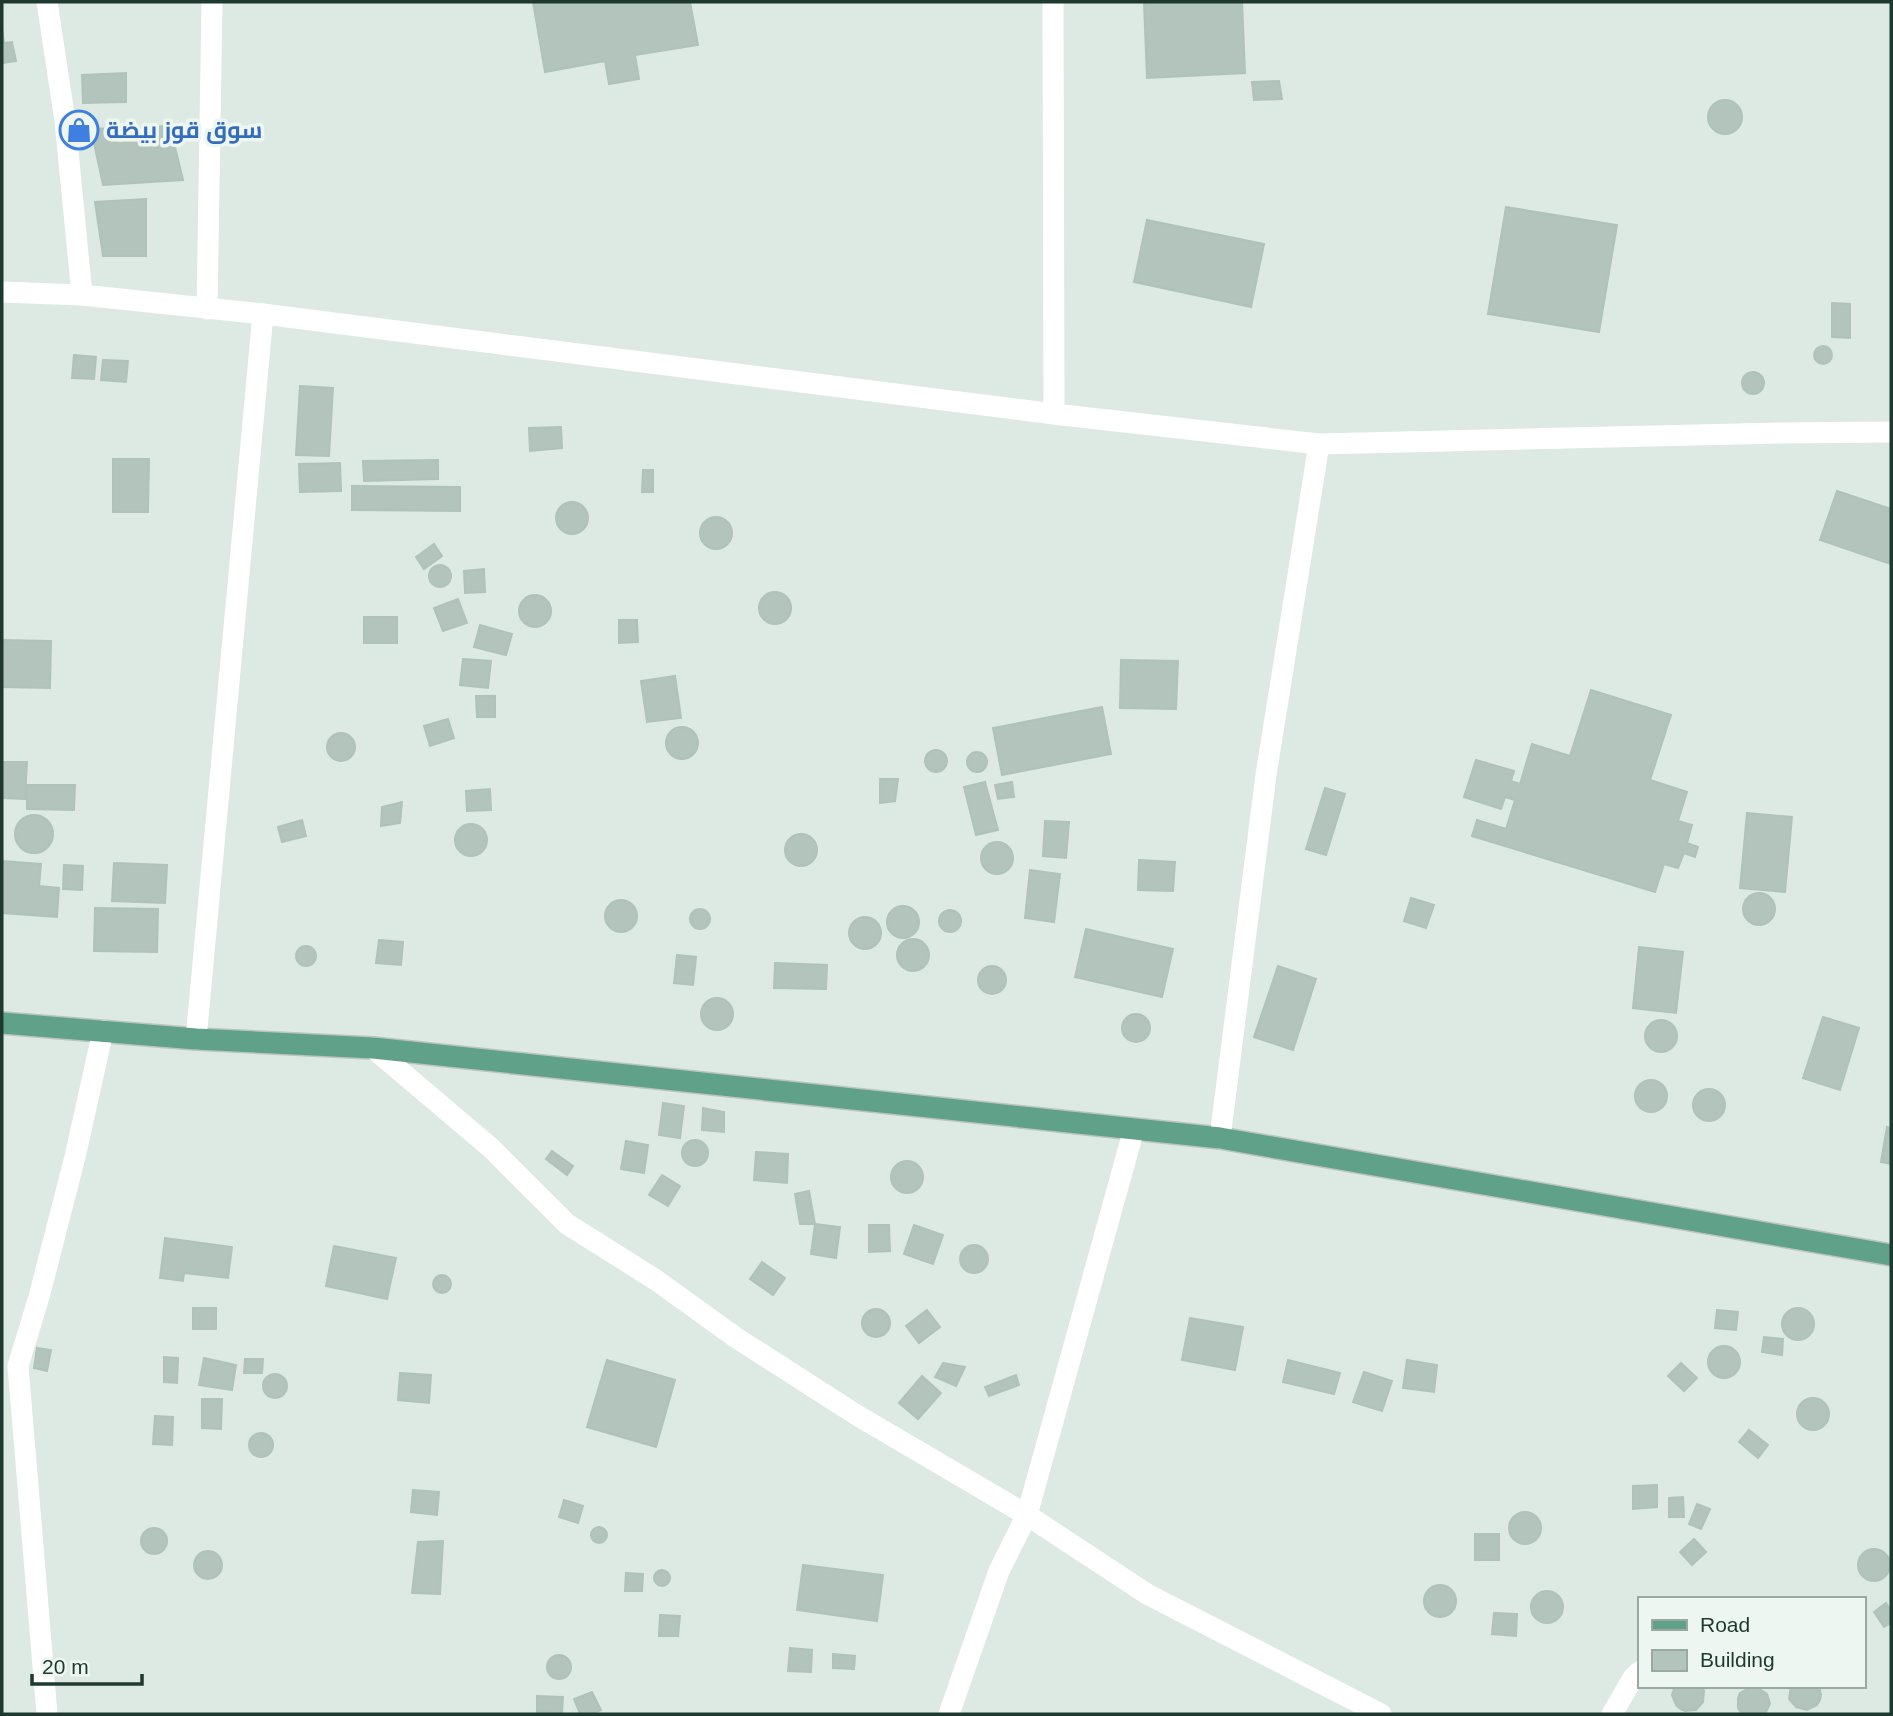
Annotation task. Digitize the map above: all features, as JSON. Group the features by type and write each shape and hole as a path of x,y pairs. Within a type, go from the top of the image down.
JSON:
{"main road":[{"path":"2,1023 196,1039 373,1048 1220,1138 1891,1255"}],"street":[{"path":"47,2 65,121 82,295"},
{"path":"207,309 212,2"},
{"path":"1053,2 1055,414"},
{"path":"2,292 82,295 263,314 1055,414 1319,444 1891,432"},
{"path":"196,1039 263,314"},
{"path":"1220,1138 1266,775 1319,444"},
{"path":"47,1714 18,1366 75,1157 103,1031"},
{"path":"373,1048 491,1148 566,1224 656,1280 735,1337 855,1414 1027,1515 1147,1594 1381,1714"},
{"path":"949,1714 999,1571 1027,1515 1134,1129"},
{"path":"1612,1714 1638,1673"}],"building":[{"path":"533,2 690,2 698,45 635,55 639,79 609,84 605,61 545,72"},
{"path":"1144,2 1242,2 1245,73 1147,78"},
{"path":"2,29 4,43 12,42 16,61 2,63"},
{"path":"126,73 126,102 83,103 82,75"},
{"path":"1279,81 1282,99 1254,100 1252,82"},
{"path":"1725,100 1737,105 1742,117 1737,129 1725,134 1713,129 1708,117 1713,105"},
{"path":"170,126 183,180 103,185 91,129"},
{"path":"146,199 146,256 103,256 95,202"},
{"path":"1506,207 1617,225 1599,332 1488,314"},
{"path":"1147,220 1264,244 1251,307 1134,282"},
{"path":"1832,303 1850,304 1850,338 1832,337"},
{"path":"1819,346 1827,346 1832,355 1830,362 1819,364 1814,359 1814,351"},
{"path":"74,355 96,357 94,379 72,378"},
{"path":"103,360 128,361 126,382 101,380"},
{"path":"1753,372 1761,375 1764,383 1761,391 1753,394 1745,391 1742,383 1745,375"},
{"path":"300,386 333,388 329,456 296,455"},
{"path":"561,427 562,448 530,451 529,428"},
{"path":"113,459 149,459 148,512 113,512"},
{"path":"438,460 438,479 364,481 363,461"},
{"path":"340,463 341,491 300,492 299,464"},
{"path":"643,470 653,470 653,492 642,492"},
{"path":"352,486 460,487 460,511 352,510"},
{"path":"1837,491 1891,509 1891,564 1820,540"},
{"path":"572,502 583,507 588,518 583,529 572,534 561,529 556,518 561,507"},
{"path":"716,517 727,522 732,533 727,544 716,549 705,544 700,533 705,522"},
{"path":"434,544 442,556 424,569 416,557"},
{"path":"440,565 448,568 451,576 448,584 440,587 432,584 429,576 432,568"},
{"path":"484,569 485,592 465,593 464,571"},
{"path":"775,592 786,597 791,608 786,619 775,624 764,619 759,608 764,597"},
{"path":"535,595 546,600 551,611 546,622 535,627 524,622 519,611 524,600"},
{"path":"458,599 467,623 443,631 434,608"},
{"path":"364,617 397,617 397,643 364,643"},
{"path":"619,620 637,620 638,642 619,643"},
{"path":"480,625 512,634 506,655 474,647"},
{"path":"2,640 51,641 50,688 2,687"},
{"path":"463,659 491,661 488,688 460,685"},
{"path":"1121,660 1178,661 1176,709 1120,708"},
{"path":"675,676 681,718 647,722 641,681"},
{"path":"1591,690 1671,715 1650,780 1687,792 1678,821 1692,825 1687,843 1698,847 1695,857 1684,853 1678,868 1664,864 1655,892 1472,836 1477,820 1506,829 1515,800 1505,797 1501,809 1464,797 1476,760 1514,771 1511,781 1520,784 1532,744 1570,756"},
{"path":"476,696 495,696 495,717 477,717"},
{"path":"1102,707 1111,754 1002,775 993,728"},
{"path":"448,719 454,738 430,746 424,726"},
{"path":"682,727 693,732 698,743 693,754 682,759 671,754 666,743 671,732"},
{"path":"341,733 351,737 355,747 351,757 341,761 331,757 327,747 331,737"},
{"path":"936,750 944,753 947,761 944,769 936,772 928,769 925,761 928,753"},
{"path":"977,752 984,755 987,762 984,769 977,772 970,769 967,762 970,755"},
{"path":"2,762 27,762 25,799 2,798"},
{"path":"880,779 898,779 895,801 880,803"},
{"path":"985,782 998,830 976,835 964,787"},
{"path":"1012,782 1014,797 998,799 995,785"},
{"path":"27,785 75,785 74,810 27,809"},
{"path":"1325,788 1345,794 1326,855 1306,849"},
{"path":"490,789 491,810 467,811 466,791"},
{"path":"402,802 400,823 381,826 382,807"},
{"path":"1747,813 1792,817 1785,892 1740,888"},
{"path":"34,815 47,821 53,834 47,847 34,853 21,847 15,834 21,821"},
{"path":"302,820 306,836 282,842 278,827"},
{"path":"1045,821 1069,822 1066,858 1043,856"},
{"path":"471,824 482,829 487,840 482,851 471,856 460,851 455,840 460,829"},
{"path":"801,834 812,839 817,850 812,861 801,866 790,861 785,850 790,839"},
{"path":"997,842 1008,847 1013,858 1008,869 997,874 986,869 981,858 986,847"},
{"path":"1139,860 1175,862 1173,891 1138,890"},
{"path":"2,861 41,864 39,886 59,888 57,917 2,913"},
{"path":"114,863 167,865 165,903 112,901"},
{"path":"64,865 83,866 82,890 63,889"},
{"path":"1030,870 1060,874 1054,922 1025,918"},
{"path":"1759,893 1770,898 1775,909 1770,920 1759,925 1748,920 1743,909 1748,898"},
{"path":"1411,898 1434,905 1426,928 1404,921"},
{"path":"621,900 632,905 637,916 632,927 621,932 610,927 605,916 610,905"},
{"path":"903,906 914,911 919,922 914,933 903,938 892,933 887,922 892,911"},
{"path":"95,908 158,909 157,952 94,951"},
{"path":"696,909 704,909 710,919 704,929 696,929 690,923 690,915"},
{"path":"950,910 958,913 961,921 958,929 950,932 942,929 939,921 942,913"},
{"path":"865,917 876,922 881,933 876,944 865,949 854,944 849,933 854,922"},
{"path":"1086,929 1173,949 1162,997 1075,977"},
{"path":"913,939 924,944 929,955 924,966 913,971 902,966 897,955 902,944"},
{"path":"379,940 403,942 401,965 376,963"},
{"path":"306,946 313,949 316,956 313,963 306,966 299,963 296,956 299,949"},
{"path":"1639,947 1683,952 1676,1013 1633,1008"},
{"path":"677,955 696,957 693,985 674,983"},
{"path":"775,963 827,965 826,989 774,988"},
{"path":"992,966 1002,970 1006,980 1002,990 992,994 982,990 978,980 982,970"},
{"path":"1278,966 1316,979 1293,1050 1254,1037"},
{"path":"717,998 728,1003 733,1014 728,1025 717,1030 706,1025 701,1014 706,1003"},
{"path":"1136,1014 1146,1018 1150,1028 1146,1038 1136,1042 1126,1038 1122,1028 1126,1018"},
{"path":"1823,1017 1859,1028 1840,1090 1803,1078"},
{"path":"1661,1020 1672,1025 1677,1036 1672,1047 1661,1052 1650,1047 1645,1036 1650,1025"},
{"path":"1651,1080 1662,1085 1667,1096 1662,1107 1651,1112 1640,1107 1635,1096 1640,1085"},
{"path":"1709,1089 1720,1094 1725,1105 1720,1116 1709,1121 1698,1116 1693,1105 1698,1094"},
{"path":"663,1103 684,1106 680,1138 659,1135"},
{"path":"703,1108 724,1112 724,1132 702,1130"},
{"path":"1887,1127 1891,1128 1891,1164 1881,1162"},
{"path":"695,1140 704,1144 708,1153 704,1162 695,1166 686,1162 682,1153 686,1144"},
{"path":"626,1141 648,1145 644,1173 621,1169"},
{"path":"552,1151 573,1166 567,1175 546,1159"},
{"path":"756,1152 788,1154 787,1183 754,1180"},
{"path":"907,1161 918,1166 923,1177 918,1188 907,1193 896,1188 891,1177 896,1166"},
{"path":"662,1175 680,1186 668,1206 649,1195"},
{"path":"809,1191 815,1224 800,1224 795,1194"},
{"path":"815,1224 840,1227 836,1258 811,1254"},
{"path":"869,1225 889,1225 890,1251 869,1252"},
{"path":"914,1225 943,1235 933,1264 904,1254"},
{"path":"165,1238 232,1247 228,1278 184,1273 183,1281 160,1278"},
{"path":"974,1245 984,1249 988,1259 984,1269 974,1273 964,1269 960,1259 964,1249"},
{"path":"334,1246 396,1258 387,1299 326,1286"},
{"path":"762,1262 785,1278 773,1295 750,1279"},
{"path":"442,1275 448,1278 451,1284 448,1290 442,1293 436,1290 433,1284 436,1278"},
{"path":"193,1308 216,1308 216,1329 193,1329"},
{"path":"1798,1308 1809,1313 1814,1324 1809,1335 1798,1340 1787,1335 1782,1324 1787,1313"},
{"path":"876,1309 886,1313 890,1323 886,1333 876,1337 866,1333 862,1323 866,1313"},
{"path":"927,1310 940,1327 919,1343 906,1326"},
{"path":"1717,1310 1738,1312 1736,1330 1715,1328"},
{"path":"1190,1318 1243,1327 1235,1370 1182,1360"},
{"path":"1764,1337 1783,1339 1782,1355 1762,1352"},
{"path":"1724,1346 1735,1351 1740,1362 1735,1373 1724,1378 1713,1373 1708,1362 1713,1351"},
{"path":"37,1348 51,1350 47,1371 34,1368"},
{"path":"164,1357 178,1358 177,1383 164,1382"},
{"path":"204,1358 236,1365 232,1390 199,1385"},
{"path":"245,1359 263,1359 262,1373 244,1373"},
{"path":"607,1360 675,1380 656,1447 587,1427"},
{"path":"1288,1360 1340,1373 1334,1394 1283,1382"},
{"path":"1407,1360 1437,1365 1434,1392 1403,1388"},
{"path":"943,1363 965,1367 956,1386 935,1377"},
{"path":"1681,1363 1697,1378 1684,1391 1668,1376"},
{"path":"1364,1372 1392,1381 1382,1411 1353,1402"},
{"path":"400,1373 431,1375 429,1403 398,1400"},
{"path":"270,1374 280,1374 287,1381 287,1391 280,1398 270,1398 263,1391 263,1381"},
{"path":"1016,1375 1019,1385 989,1396 985,1387"},
{"path":"922,1376 941,1393 918,1419 899,1403"},
{"path":"1813,1398 1824,1403 1829,1414 1824,1425 1813,1430 1802,1425 1797,1414 1802,1403"},
{"path":"202,1399 222,1399 221,1429 202,1428"},
{"path":"155,1416 173,1417 172,1445 153,1444"},
{"path":"1749,1430 1768,1445 1758,1458 1739,1442"},
{"path":"261,1433 270,1436 273,1445 270,1454 261,1457 252,1454 249,1445 252,1436"},
{"path":"1657,1485 1657,1507 1633,1509 1633,1486"},
{"path":"413,1490 439,1492 437,1515 411,1512"},
{"path":"1683,1497 1684,1517 1669,1517 1669,1498"},
{"path":"564,1500 583,1506 578,1523 559,1517"},
{"path":"1697,1504 1710,1509 1701,1529 1689,1524"},
{"path":"1525,1512 1536,1517 1541,1528 1536,1539 1525,1544 1514,1539 1509,1528 1514,1517"},
{"path":"596,1527 602,1527 607,1535 605,1541 596,1543 591,1538 591,1532"},
{"path":"154,1528 163,1532 167,1541 163,1550 154,1554 145,1550 141,1541 145,1532"},
{"path":"1475,1534 1499,1534 1499,1560 1475,1560"},
{"path":"1694,1539 1706,1552 1692,1565 1680,1552"},
{"path":"443,1541 440,1594 412,1593 418,1542"},
{"path":"1874,1549 1885,1554 1890,1565 1885,1576 1874,1581 1863,1576 1858,1565 1863,1554"},
{"path":"208,1551 218,1555 222,1565 218,1575 208,1579 198,1575 194,1565 198,1555"},
{"path":"803,1565 883,1575 877,1621 797,1610"},
{"path":"659,1570 665,1570 670,1578 668,1584 659,1586 654,1581 654,1575"},
{"path":"626,1573 643,1574 642,1591 625,1591"},
{"path":"1440,1585 1451,1590 1456,1601 1451,1612 1440,1617 1429,1612 1424,1601 1429,1590"},
{"path":"1547,1591 1558,1596 1563,1607 1558,1618 1547,1623 1536,1618 1531,1607 1536,1596"},
{"path":"1886,1603 1891,1611 1891,1623 1884,1627 1874,1612"},
{"path":"1494,1613 1517,1614 1516,1636 1492,1634"},
{"path":"660,1615 680,1616 678,1636 659,1636"},
{"path":"790,1648 812,1650 811,1672 788,1671"},
{"path":"833,1654 855,1656 854,1669 833,1668"},
{"path":"559,1655 567,1659 571,1667 567,1675 559,1679 551,1675 547,1667 551,1659"},
{"path":"1674,1688 1703,1688 1704,1691 1703,1702 1696,1710 1680,1709 1672,1695"},
{"path":"1749,1688 1758,1688 1767,1694 1770,1704 1765,1714 1741,1713 1738,1698 1740,1693"},
{"path":"1791,1688 1819,1688 1820,1700 1817,1705 1807,1710 1796,1707 1789,1699"},
{"path":"592,1692 601,1710 592,1714 580,1714 574,1699"},
{"path":"537,1696 563,1697 562,1713 537,1712"}],"place":[{"name":"سوق قوز بيضة","path":"79,130"}]}
